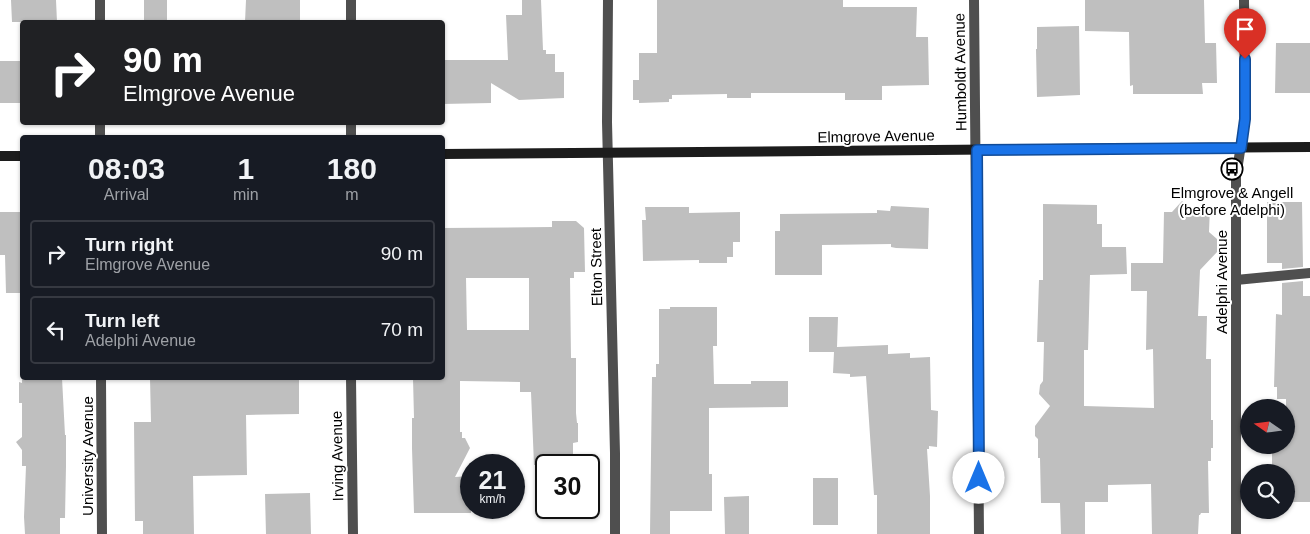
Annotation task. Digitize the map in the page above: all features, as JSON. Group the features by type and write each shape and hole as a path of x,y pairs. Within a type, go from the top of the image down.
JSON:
{"street":[{"path":"100,0 100,20"},
{"path":"351,0 351,20"},
{"name":"Elton Street","path":"608,0 608,152 616,453 615,534"},
{"name":"Humboldt Avenue","path":"974,0 977,150 979,534"},
{"name":"Adelphi Avenue","path":"1236,534 1236,177 1245,119 1244,0"},
{"name":"Elmgrove Avenue","path":"445,154 1310,147"},
{"path":"0,156 20,156"},
{"path":"1236,280 1310,273"},
{"name":"University Avenue","path":"101,380 102,534"},
{"name":"Irving Avenue","path":"351,380 353,534"}],"building":[{"path":"11,0 56,0 57,20 20,20 20,22 12,22"},
{"path":"144,0 167,0 167,20 144,20"},
{"path":"246,0 300,0 300,20 245,20"},
{"path":"522,0 541,0 543,50 546,50 546,54 555,54 555,72 564,72 564,98 519,100 491,83 491,103 445,104 445,60 508,60 506,15 522,15"},
{"path":"657,0 843,0 843,7 917,7 916,37 928,37 929,85 882,86 882,100 845,100 845,93 751,93 751,98 727,98 727,94 672,95 672,99 669,99 669,102 639,103 639,100 633,100 633,80 639,80 639,53 657,53"},
{"path":"1085,0 1204,0 1205,43 1216,43 1217,83 1202,83 1203,94 1133,94 1133,85 1130,86 1129,32 1085,31"},
{"path":"1079,26 1080,95 1037,97 1037,27"},
{"path":"1276,43 1310,43 1310,93 1275,93"},
{"path":"0,61 20,61 20,103 0,103"},
{"path":"1182,201 1188,207 1210,207 1209,232 1217,239 1217,252 1200,270 1198,316 1207,316 1206,359 1211,359 1213,448 1211,448 1211,461 1208,461 1209,513 1201,513 1199,515 1198,534 1152,534 1151,484 1108,485 1108,502 1085,502 1085,534 1061,534 1060,503 1041,503 1040,458 1038,458 1038,439 1035,436 1035,426 1050,406 1039,394 1040,385 1043,381 1044,342 1037,342 1039,280 1043,280 1043,204 1097,205 1097,224 1102,224 1102,247 1126,247 1127,274 1090,275 1088,350 1084,350 1084,406 1154,408 1153,349 1146,350 1147,291 1131,291 1131,263 1163,263 1164,212 1172,212"},
{"path":"1267,202 1302,202 1303,267 1282,269 1282,263 1267,263"},
{"path":"891,206 929,208 928,249 896,248 891,247 891,244 822,245 822,275 775,275 775,231 780,231 780,214 877,213 877,210 890,211"},
{"path":"645,207 689,207 689,213 740,212 740,242 733,242 733,257 727,257 727,263 699,263 699,260 643,261 642,220 646,220"},
{"path":"0,212 20,212 20,293 6,293 5,255 0,255"},
{"path":"552,221 576,221 584,228 585,272 574,272 574,278 570,278 571,358 576,358 576,413 578,423 578,442 573,443 573,454 535,454 534,465 531,392 520,392 520,382 460,381 460,432 462,432 462,438 465,438 470,448 467,454 460,454 460,467 455,477 460,477 460,513 414,513 412,448 412,418 414,418 413,380 445,380 445,228 552,227","holes":["466,278 529,278 529,330 467,330"]},
{"path":"1303,281 1303,296 1310,296 1310,502 1295,502 1295,464 1272,464 1272,454 1295,454 1295,399 1277,399 1277,387 1274,387 1276,314 1282,315 1282,283"},
{"path":"670,307 717,307 717,346 713,346 714,384 788,381 788,407 709,408 709,474 712,474 712,511 670,511 670,534 650,534 652,377 656,377 656,364 659,364 659,309 670,309"},
{"path":"809,317 838,317 837,347 888,345 888,354 910,353 910,358 930,357 931,410 938,411 937,447 929,446 929,449 927,449 930,534 877,534 877,495 874,495 866,376 850,377 850,374 833,373 834,352 809,352"},
{"path":"22,380 62,380 66,466 65,518 60,518 60,534 25,534 26,466 22,466 22,450 16,442 22,437 22,403 19,403 19,382 22,383"},
{"path":"150,380 299,380 299,414 246,415 247,475 193,476 194,534 143,534 143,521 135,521 134,422 151,422"},
{"path":"813,478 838,478 838,525 813,525"},
{"path":"310,493 311,534 266,534 265,494"},
{"path":"749,496 749,534 725,534 724,497"}],"place":[{"name":"Elmgrove & Angell (before Adelphi)","path":"1232,169"}],"route":[{"path":"979,478 977,150 1241,148 1245,119 1245,59"}]}
